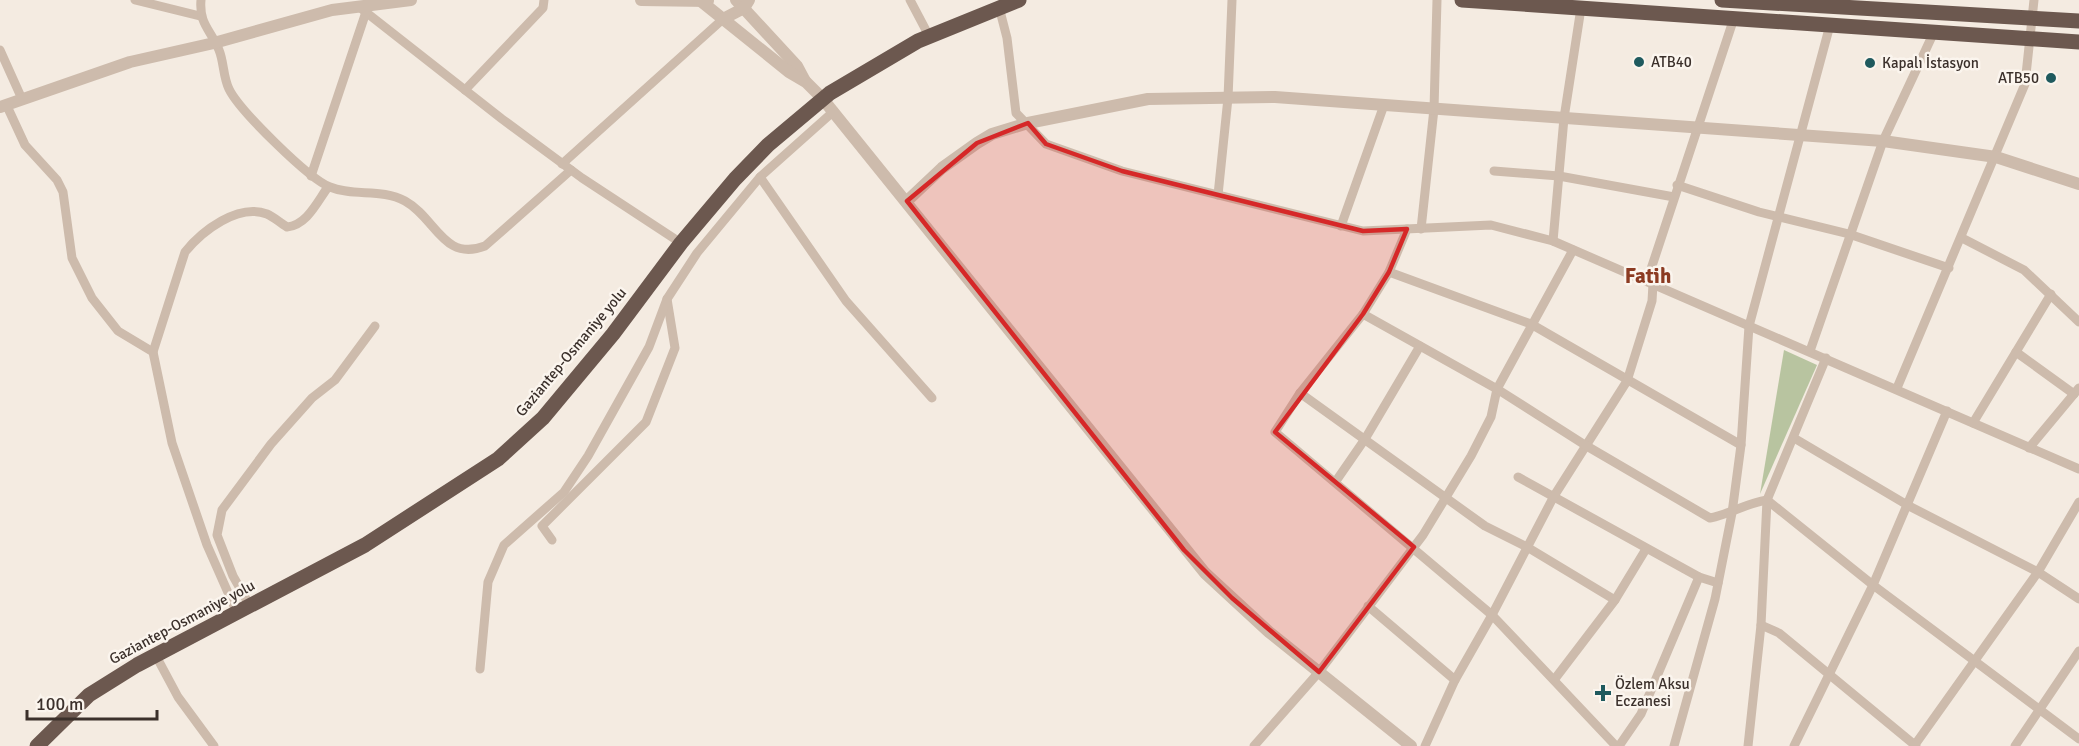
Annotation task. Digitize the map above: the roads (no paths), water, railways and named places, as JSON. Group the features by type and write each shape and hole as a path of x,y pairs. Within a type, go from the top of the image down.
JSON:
{"highway":[{"name":"Gaziantep-Osmaniye yolu","path":"37,746 89,695 155,654 244,610 365,545 498,459 543,418 613,334 681,243 760,153 822,98 929,36 1009,3 1031,0"},
{"path":"1462,0 2079,42"},
{"path":"1722,0 1840,4 2079,21"}],"street":[{"path":"135,0 200,16"},
{"path":"201,0 200,16 219,50 225,80 236,100 311,176 328,187 344,192 381,193 403,200 423,215 445,241 467,250 485,246 571,170"},
{"path":"153,352 118,331 92,298 72,258 63,192 57,180 25,145 3,106 130,62 214,43 332,10 362,9 383,1 411,0"},
{"path":"465,90 543,8 544,0"},
{"path":"640,0 707,1 723,19 789,72 806,82"},
{"path":"910,0 929,36"},
{"path":"1218,195 1228,98 1232,0"},
{"path":"1421,229 1434,109 1437,0"},
{"path":"1897,388 2025,84 2034,0"},
{"path":"562,164 743,3 796,66 806,82 834,111 908,201 1184,550 1232,598 1411,746"},
{"path":"1009,3 1007,38 1016,113 1046,144 1122,171 1363,231 1491,225 1553,242 1897,388 2079,469"},
{"path":"1553,242 1564,118 1581,8"},
{"path":"362,9 562,164 681,243"},
{"path":"311,176 362,9"},
{"path":"1425,746 1455,680 1554,496 1627,381 1652,301 1653,284 1650,272 1734,18"},
{"path":"1674,746 1718,583 1732,513 1741,445 1749,326 1798,136 1830,25"},
{"path":"1809,351 1883,141 1934,32"},
{"path":"0,50 22,99"},
{"path":"908,201 942,168 976,143 992,134 1028,123 1148,99 1275,97 1883,141 1996,157 2079,184"},
{"path":"1341,226 1384,105"},
{"path":"480,669 488,582 504,545 564,492 588,456 649,347 667,298 697,253 760,177 834,111"},
{"path":"1494,171 1559,176 1674,197"},
{"path":"760,177 846,301 932,398"},
{"path":"1677,185 1778,217 1849,234 1949,268"},
{"path":"244,610 207,545 172,443 153,352 185,252 193,242 214,225 246,212 267,215 287,227 294,226 306,217 328,187"},
{"path":"1407,229 1389,272 1363,314 1300,393 1275,432 1336,481 1492,615 1618,746 1641,714 1699,577"},
{"path":"1962,238 2024,270 2079,322"},
{"path":"1254,746 1319,672 1414,547 1446,498 1491,417 1497,389 1573,250"},
{"path":"1389,272 1531,324 1741,445"},
{"path":"1973,423 2051,294"},
{"path":"552,540 542,526 646,422 675,348 667,298"},
{"path":"1363,314 1497,389 1585,445 1710,518 1732,513 1751,502 1767,500 1874,585 2079,739"},
{"path":"244,610 217,535 222,510 271,444 312,398 335,380 375,326"},
{"path":"1336,481 1365,439 1420,346"},
{"path":"2016,352 2076,391 2029,448"},
{"path":"1748,746 1761,625 1767,500 1826,358"},
{"path":"1300,393 1485,525 1527,547 1615,600"},
{"path":"1794,746 1874,585 1947,411"},
{"path":"1794,438 1909,506 2038,572 2079,599"},
{"path":"1518,477 1646,549 1699,577 1718,583"},
{"path":"1761,625 1779,633 1915,746 2038,572 2079,502"},
{"path":"1554,680 1615,600 1646,549"},
{"path":"1368,606 1455,680"},
{"path":"2015,746 2079,651"},
{"path":"155,654 178,697 214,746"}],"place":[{"name":"ATB40","path":"1639,62"},
{"name":"Kapalı İstasyon","path":"1870,63"},
{"name":"ATB50","path":"2051,78"},
{"name":"Özlem Aksu Eczanesi","path":"1603,693"}],"district":[{"name":"Fatih","path":"1648,276"}]}
